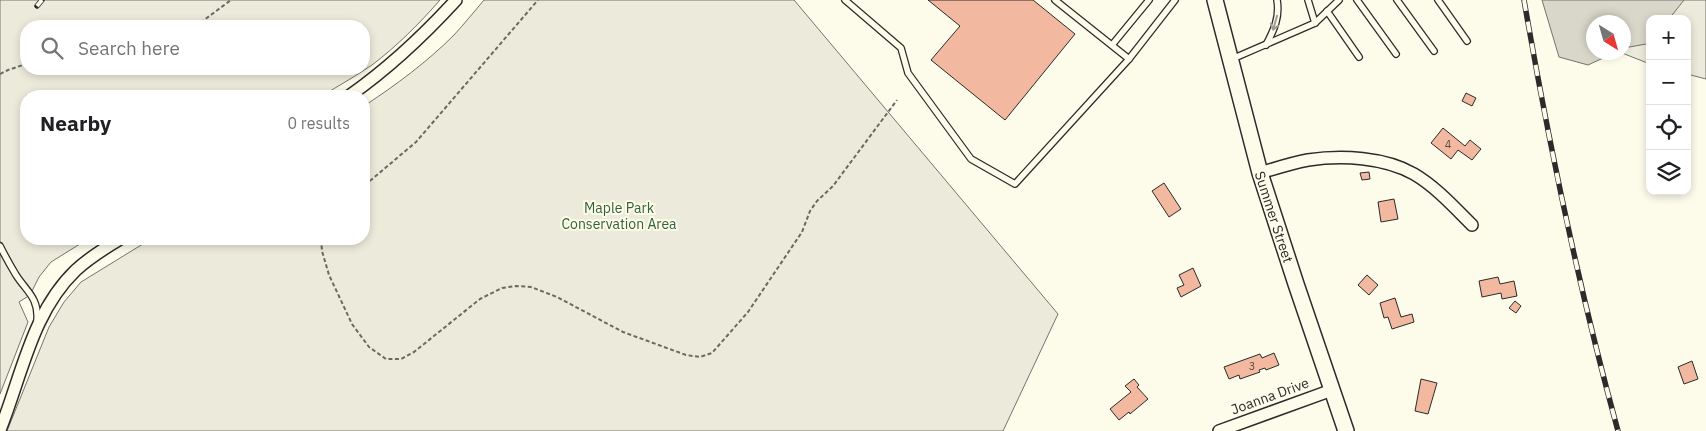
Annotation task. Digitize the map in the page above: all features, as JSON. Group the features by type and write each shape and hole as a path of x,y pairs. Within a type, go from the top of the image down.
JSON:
{"main road":[{"name":"Summer Street","path":"1215,0 1260,173 1346,431"}],"street":[{"path":"357,90 409,50 456,0"},
{"path":"1260,173 1308,160 1352,158 1400,167 1415,175 1444,197 1472,225"},
{"path":"0,430 28,347 51,299 78,268 111,245"},
{"name":"Joanna Drive","path":"1219,431 1332,390"}],"lane":[{"path":"845,0 901,48 908,73 971,159 1014,184 1129,59 1175,0"},
{"path":"1055,0 1129,59"},
{"path":"1112,45 1149,0"},
{"path":"1265,45 1276,25 1277,0"},
{"path":"1308,0 1315,22"},
{"path":"1230,60 1315,22 1339,0"},
{"path":"1357,0 1396,54"},
{"path":"1397,0 1434,51"},
{"path":"1438,0 1467,41"},
{"path":"1327,11 1359,56"},
{"path":"0,246 16,275 34,297 38,310 37,328"}],"path":[{"path":"204,20 231,0"},
{"path":"370,181 416,142 538,0"},
{"path":"0,74 20,66"},
{"path":"322,245 329,275 352,324 369,348 386,359 401,359 408,356 480,299 502,288 516,286 531,287 557,297 623,332 686,355 700,357 712,353 748,312 802,232 810,212 817,201 833,186 897,100"}],"green space":[{"path":"0,0 440,0 408,34 370,66 370,20 20,20 20,75 356,75 332,90 20,90 20,245 78,245 51,262 39,277 30,295 19,302 28,322 0,394"},
{"name":"Maple Park Conservation Area","path":"484,0 794,0 1058,314 1003,431 7,431 49,327 64,302 81,282 141,245 370,245 370,102 422,64 454,35"},
{"path":"1606,0 1706,0 1706,79 1691,75 1691,15 1646,15 1646,62 1631,57 1631,15 1618,15"}],"shaded area":[{"path":"1542,0 1684,0 1672,15 1646,15 1646,44 1631,47 1631,15 1586,15 1586,60 1599,60 1588,65 1559,57"}],"building":[{"path":"928,0 1033,0 1075,34 1005,120 931,60 960,26"},
{"path":"1466,93 1476,98 1472,106 1462,101"},
{"path":"1443,128 1465,146 1470,140 1481,149 1472,160 1458,150 1451,159 1431,143"},
{"path":"1369,172 1370,179 1362,180 1360,173"},
{"path":"1164,183 1181,209 1169,217 1152,191"},
{"path":"1394,199 1398,219 1381,222 1378,202"},
{"path":"1193,268 1201,286 1181,297 1177,288 1184,285 1179,275"},
{"path":"1367,275 1378,285 1369,295 1358,285"},
{"path":"1498,277 1500,284 1514,281 1517,296 1502,299 1501,293 1482,297 1479,281"},
{"path":"1395,298 1401,317 1412,314 1414,322 1392,329 1388,317 1384,318 1380,303"},
{"path":"1515,301 1521,306 1516,313 1509,308"},
{"path":"1274,353 1279,365 1266,370 1265,368 1259,370 1260,372 1240,379 1239,375 1229,379 1224,367 1260,354 1262,358"},
{"path":"1692,361 1698,379 1684,384 1678,367"},
{"path":"1134,379 1139,385 1137,387 1148,399 1130,414 1129,412 1119,420 1110,409 1131,392 1125,386"},
{"path":"1421,379 1437,383 1428,414 1415,411"}],"railway":[{"path":"37,6 42,0"},
{"path":"1524,0 1566,217 1590,324 1618,431"}]}
